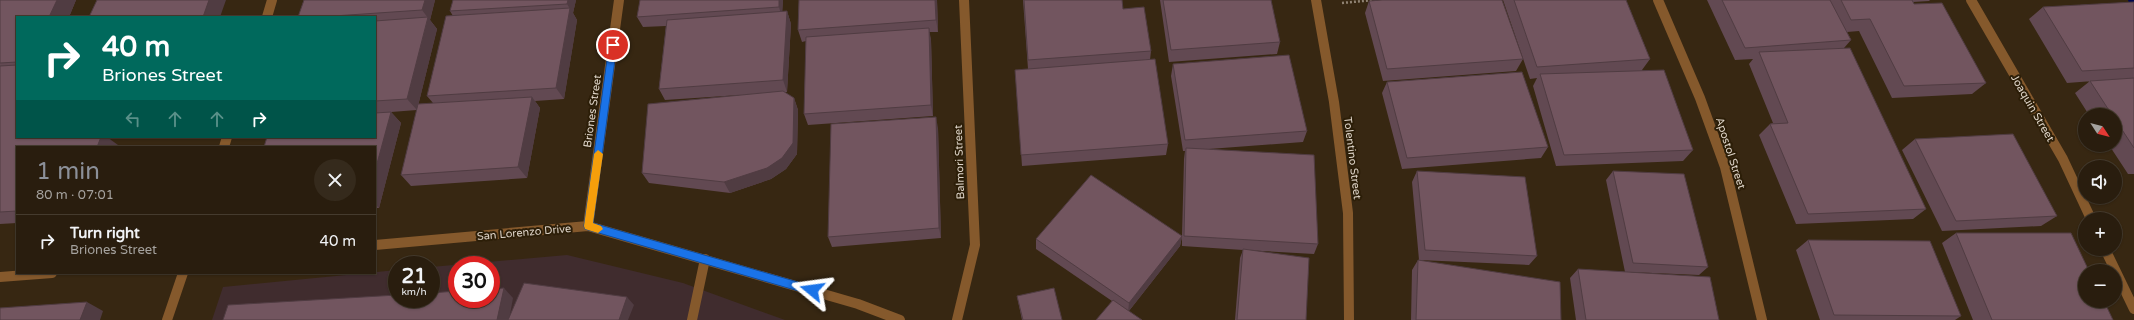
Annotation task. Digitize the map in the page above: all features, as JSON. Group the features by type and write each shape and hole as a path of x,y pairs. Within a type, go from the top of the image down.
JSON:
{"street":[{"path":"266,16 272,0"},
{"name":"Briones Street","path":"588,226 619,0"},
{"name":"Balmori Street","path":"957,320 975,245 964,0"},
{"name":"Apostol Street","path":"1658,0 1700,98 1725,167 1762,320"},
{"name":"Joaquin Street","path":"1971,0 2063,159 2088,212"},
{"name":"Tolentino Street","path":"1317,2 1334,102 1348,213 1349,320"},
{"name":"San Lorenzo Drive","path":"376,246 588,226 858,304 900,320"},
{"path":"2109,256 2134,309"},
{"path":"692,320 705,259"},
{"path":"0,277 39,274"},
{"path":"167,320 183,274"}],"path":[{"path":"1317,2 1373,0"}],"shaded area":[{"path":"567,255 683,283 785,320 212,320 223,287 356,274 376,274 376,272 388,271 388,308 440,308 440,266 448,266 448,308 500,308 500,261"}],"building":[{"path":"0,0 57,0 49,16 16,16 16,62 0,63"},
{"path":"97,0 209,0 203,16 89,16"},
{"path":"304,0 425,0 422,10 334,16 298,16"},
{"path":"453,0 568,0 567,4 450,11"},
{"path":"640,0 779,0 779,7 637,17"},
{"path":"799,0 935,0 936,20 798,30"},
{"path":"1024,0 1122,0 1123,9 1144,7 1151,51 1028,60"},
{"path":"1163,0 1271,0 1280,42 1171,50"},
{"path":"1502,0 1523,59 1387,69 1369,1"},
{"path":"1514,0 1626,0 1650,59 1537,67"},
{"path":"1722,0 1830,0 1851,40 1745,48"},
{"path":"1841,0 1912,0 1914,4 1942,3 1986,83 1904,86 1870,19 1851,20"},
{"path":"2134,2 2134,68 2082,71 2043,7"},
{"path":"570,8 556,88 427,96 446,16"},
{"path":"787,11 783,80 659,89 667,20"},
{"path":"428,17 407,99 376,101 376,21"},
{"path":"929,28 931,105 804,114 806,37"},
{"path":"1850,48 1926,209 1808,214 1770,124 1788,123 1759,52"},
{"path":"1289,55 1307,131 1185,140 1173,64"},
{"path":"1155,59 1168,144 1021,155 1015,70"},
{"path":"16,65 16,138 101,138 97,146 16,146 16,211 0,212 0,66"},
{"path":"1664,70 1693,150 1564,155 1540,74"},
{"path":"1522,72 1548,147 1407,158 1387,82"},
{"path":"2134,78 2134,148 2122,130 2122,108 2107,108 2090,81"},
{"path":"783,91 794,98 793,143 782,158 767,168 724,182 642,173 648,104"},
{"path":"532,97 518,167 401,175 418,104"},
{"path":"391,112 376,167 376,146 264,146 267,138 376,138 376,113"},
{"path":"936,117 939,228 828,237 831,124"},
{"path":"2013,134 2057,216 1956,221 1915,139"},
{"path":"1186,148 1314,155 1318,244 1184,236"},
{"path":"1417,171 1525,177 1537,256 1425,250"},
{"path":"1613,171 1684,174 1708,267 1633,263"},
{"path":"1091,175 1182,236 1129,303 1036,239"},
{"path":"1956,233 2071,233 2078,248 2078,256 2082,256 2086,264 2078,264 2078,308 2107,308 2113,320 1992,320"},
{"path":"1808,240 1930,241 1961,316 1834,315"},
{"path":"1243,249 1309,258 1306,320 1237,320"},
{"path":"1418,260 1560,282 1561,320 1416,320"},
{"path":"1578,269 1710,277 1719,320 1586,320"},
{"path":"524,283 627,297 619,320 508,320"},
{"path":"500,288 504,288 500,306"},
{"path":"1054,288 1062,320 1023,320 1017,296"},
{"path":"440,292 448,292 448,308 500,308 497,320 223,320 228,305 388,296 388,308 440,308"},
{"path":"1113,300 1142,320 1096,320"},
{"path":"87,302 80,320 0,320 0,308"}],"slow traffic":[{"path":"598,154 588,226 598,229"}],"route":[{"path":"613,45 588,226 812,290"}]}
